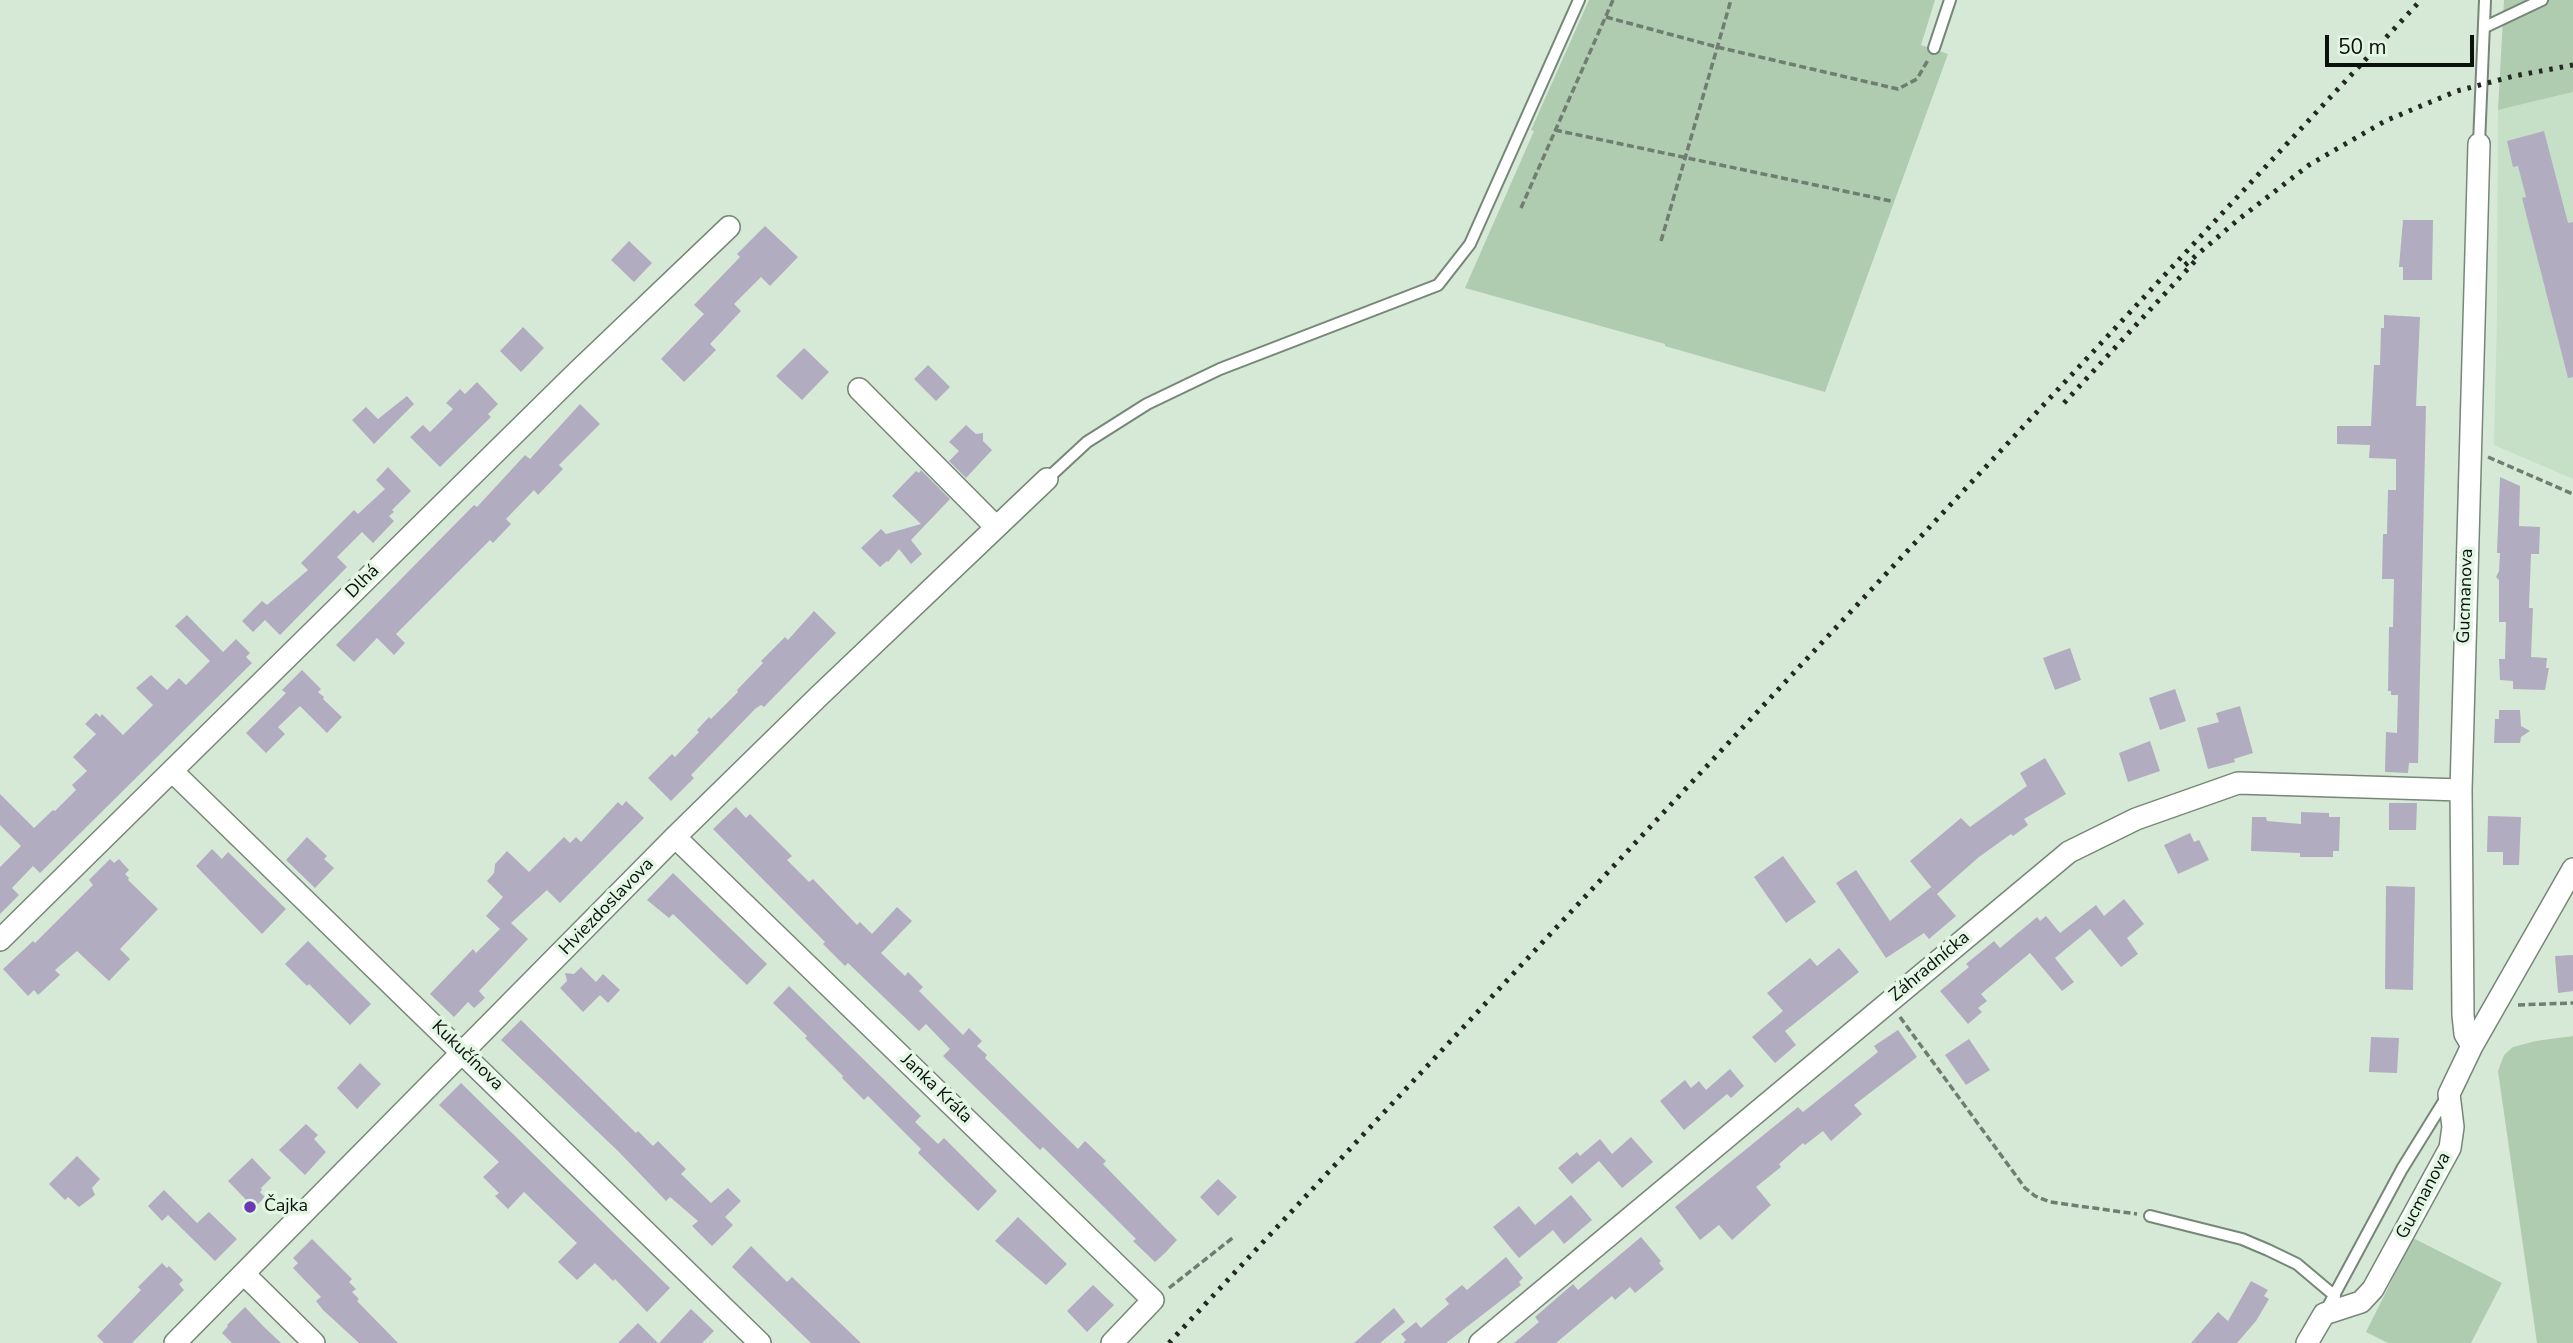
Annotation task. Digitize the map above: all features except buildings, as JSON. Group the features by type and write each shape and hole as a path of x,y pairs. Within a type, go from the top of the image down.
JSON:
{"street":[{"name":"Gucmanova","path":"2472,1046 2465,1034 2463,1016 2461,790 2479,144"},
{"name":"Dlhá","path":"0,940 565,384 729,227"},
{"path":"859,389 996,527"},
{"name":"Hviezdoslavova","path":"174,1343 675,837 1047,478"},
{"name":"Kukučínova","path":"172,771 760,1343"},
{"name":"Záhradnícka","path":"1480,1343 2069,852 2136,819 2238,783 2461,790"},
{"name":"Janka Kráľa","path":"675,837 1153,1300"},
{"path":"2449,1094 2472,1046 2573,869"},
{"name":"Gucmanova","path":"2323,1314 2361,1302 2373,1289 2451,1148 2453,1127 2449,1094"},
{"path":"244,1274 314,1343"},
{"path":"1112,1343 1153,1300"},
{"path":"2313,1341 2323,1314"}],"lane":[{"path":"1047,478 1087,442 1147,404 1220,369 1438,285 1470,244 1579,0"},
{"path":"1934,48 1950,0"},
{"path":"2479,144 2486,0"},
{"path":"2485,27 2542,0"},
{"path":"2323,1314 2402,1169 2449,1094"},
{"path":"2150,1216 2242,1239 2268,1250 2297,1264 2335,1296"}],"path":[{"path":"1521,208 1613,0"},
{"path":"1661,241 1683,157 1731,0"},
{"path":"1606,17 1717,47 1898,89 1917,79 1934,48"},
{"path":"1555,130 1891,201"},
{"path":"2470,449 2573,494"},
{"path":"1889,1001 2025,1188 2050,1202 2150,1216"},
{"path":"2495,1006 2573,1003"},
{"path":"1153,1300 1235,1236"}],"shaded area":[{"path":"1589,0 1935,0 1921,45 1948,54 1825,392 1465,288"},
{"path":"2504,0 2573,0 2573,92 2498,110"},
{"path":"2573,92 2573,479 2494,445 2498,110"},
{"path":"2573,1036 2573,1343 2537,1343 2498,1071 2504,1055 2513,1047"},
{"path":"2413,1238 2502,1283 2471,1343 2388,1343 2366,1332"}],"railway":[{"path":"1169,1343 2421,0"},
{"path":"2185,265 2309,165 2385,121 2457,91 2514,76 2573,65"},
{"path":"2064,403 2196,260"}],"place":[{"name":"Čajka","path":"250,1207"}]}
